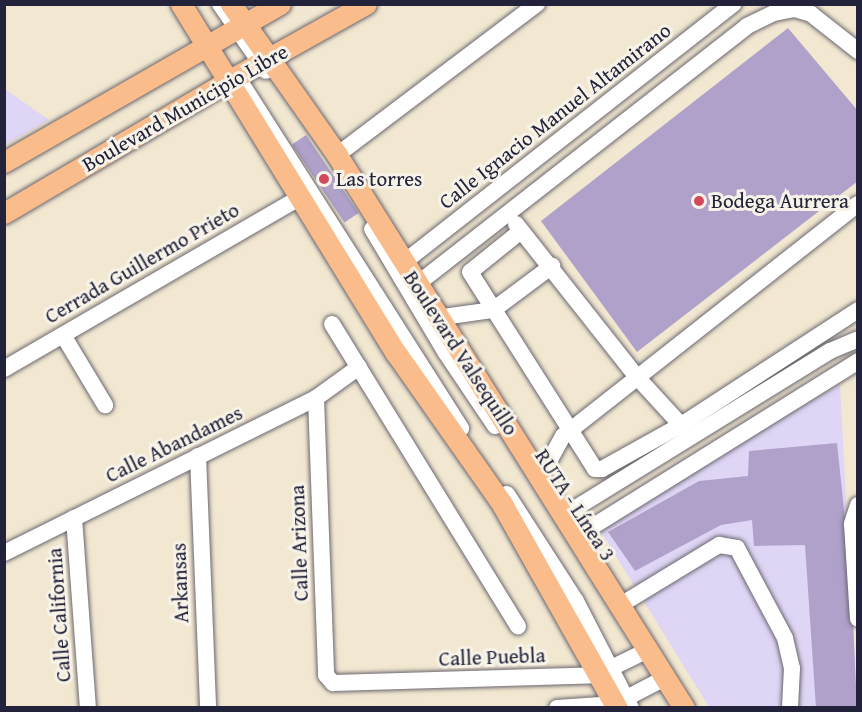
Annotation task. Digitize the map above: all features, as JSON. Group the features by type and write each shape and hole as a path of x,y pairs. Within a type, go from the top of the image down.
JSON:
{"main road":[{"path":"181,4 232,79 425,399 502,504 622,705"},
{"name":"Boulevard Valsequillo","path":"231,4 239,27 337,155 436,318 566,514 622,604 644,651 661,679 684,708"},
{"name":"Boulevard Municipio Libre","path":"4,162 280,4"},
{"name":"Boulevard Municipio Libre","path":"4,213 232,79 366,4"}],"street":[{"path":"190,4 210,44"},
{"path":"219,4 239,27"},
{"path":"337,155 537,4"},
{"name":"Calle Ignacio Manuel Altamirano","path":"402,263 733,4"},
{"path":"416,285 747,26 774,13 795,9 811,14 858,51"},
{"name":"RUTA - Línea 3","path":"264,61 329,159 446,353 550,505 644,651"},
{"path":"232,79 331,219 407,347 576,601 603,673"},
{"path":"497,190 521,231 552,266 637,377 681,425"},
{"name":"Cerrada Guillermo Prieto","path":"4,369 302,196"},
{"path":"541,476 570,432 858,204"},
{"path":"521,231 470,272 595,469 602,469 681,425 858,310"},
{"path":"436,318 493,310 552,266"},
{"path":"332,324 518,626"},
{"path":"63,335 105,405"},
{"path":"566,514 830,351 858,339"},
{"path":"579,535 731,438 858,361"},
{"name":"Calle Abandames","path":"4,554 316,398 359,367"},
{"name":"Calle Arizona","path":"316,398 327,675 333,683"},
{"path":"718,420 731,438"},
{"name":"Arkansas","path":"198,456 208,708"},
{"path":"641,468 653,488"},
{"path":"858,505 855,524 858,619"},
{"name":"Calle California","path":"74,518 88,708"},
{"path":"622,604 719,545 737,548 785,638 792,668 790,708"},
{"name":"Calle Puebla","path":"333,683 603,673 644,651"},
{"path":"557,708 622,705 661,679 674,708"}],"shaded area":[{"path":"5,89 49,120 4,145"},
{"path":"840,384 857,707 709,707 598,527"}],"building":[{"name":"Bodega Aurrera","path":"788,28 858,111 858,181 637,352 541,221"},
{"name":"Las torres","path":"306,135 359,213 344,222 292,145"},
{"path":"837,443 851,576 857,708 816,708 805,545 754,546 752,520 721,525 635,571 608,532 699,481 748,476 749,451"}],"place":[{"name":"Las torres","path":"324,179"},
{"name":"Bodega Aurrera","path":"699,201"}]}
